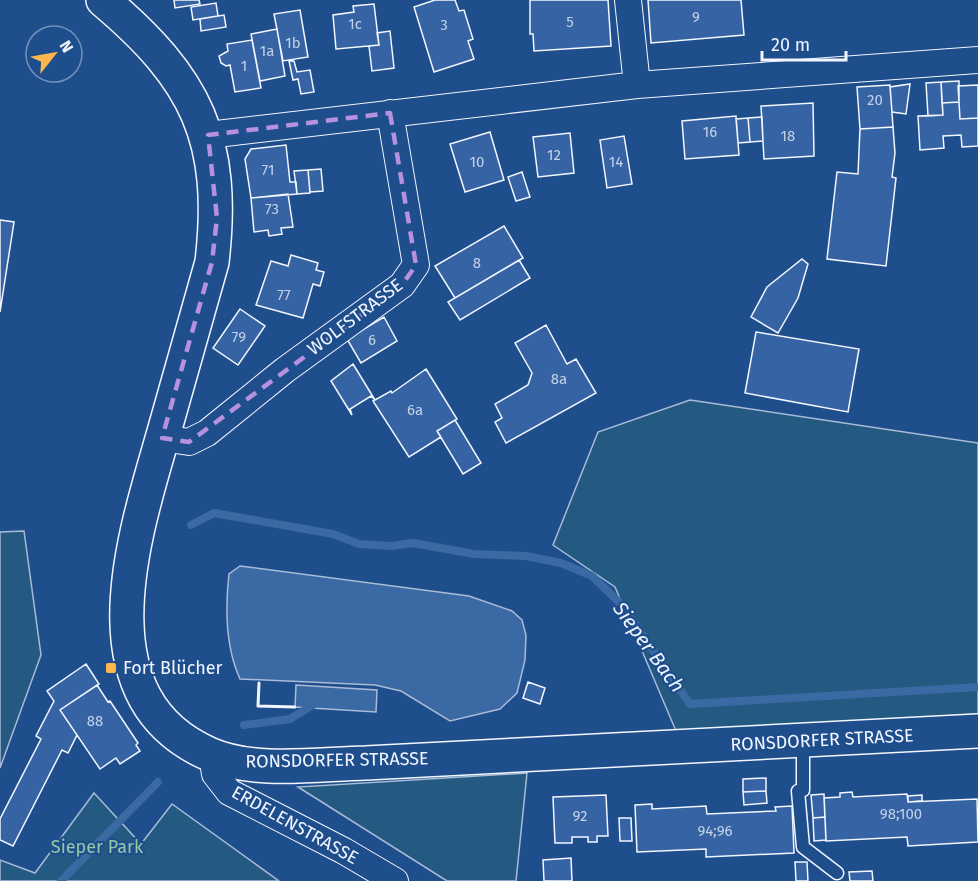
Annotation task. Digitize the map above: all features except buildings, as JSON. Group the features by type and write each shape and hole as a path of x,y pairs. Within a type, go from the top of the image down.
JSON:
{"main road":[{"name":"RONSDORFER STRASSE","path":"104,0 139,30 172,69 208,135 215,176 212,262 136,532 129,567 127,632 130,660 138,683 162,720 178,735 212,755 266,765 366,763 978,731"}],"street":[{"path":"628,0 637,85"},
{"path":"208,135 637,85 978,60"},
{"name":"WOLFSTRASSE","path":"162,438 189,442 207,433 285,370 402,285 416,265 390,113"},
{"name":"ERDELENSTRASSE","path":"212,755 215,774 229,792 395,881"}],"lane":[{"path":"803,741 804,790 798,792 803,847 837,873"}],"highlighted area":[{"path":"390,113 416,265 402,285 189,442 162,438 212,262 217,218 208,135"}],"green space":[{"path":"690,400 978,443 978,714 676,731 615,587 553,545 598,432"},
{"path":"24,531 41,655 0,768 0,532"},
{"path":"527,773 516,881 447,881 298,787"},
{"name":"Sieper Park","path":"94,793 141,844 172,804 279,881 0,881 0,860 35,873"}],"shaded area":[{"path":"240,566 469,596 512,611 522,620 526,635 525,660 517,693 500,709 450,721 401,691 375,685 240,679 231,654 227,601 229,574"},
{"path":"296,685 377,690 376,712 295,707"}],"waterway":[{"name":"Sieper Bach","path":"191,525 214,513 333,534 359,544 391,546 413,543 474,554 526,556 561,563 592,576 622,605 690,704 978,687"},
{"name":"Sieper Bach","path":"244,725 290,719 316,703"},
{"name":"Sieper Bach","path":"61,881 158,782"}],"wall":[{"path":"259,683 258,706 295,707"}],"place":[{"name":"Fort Blücher","path":"111,668"}]}
